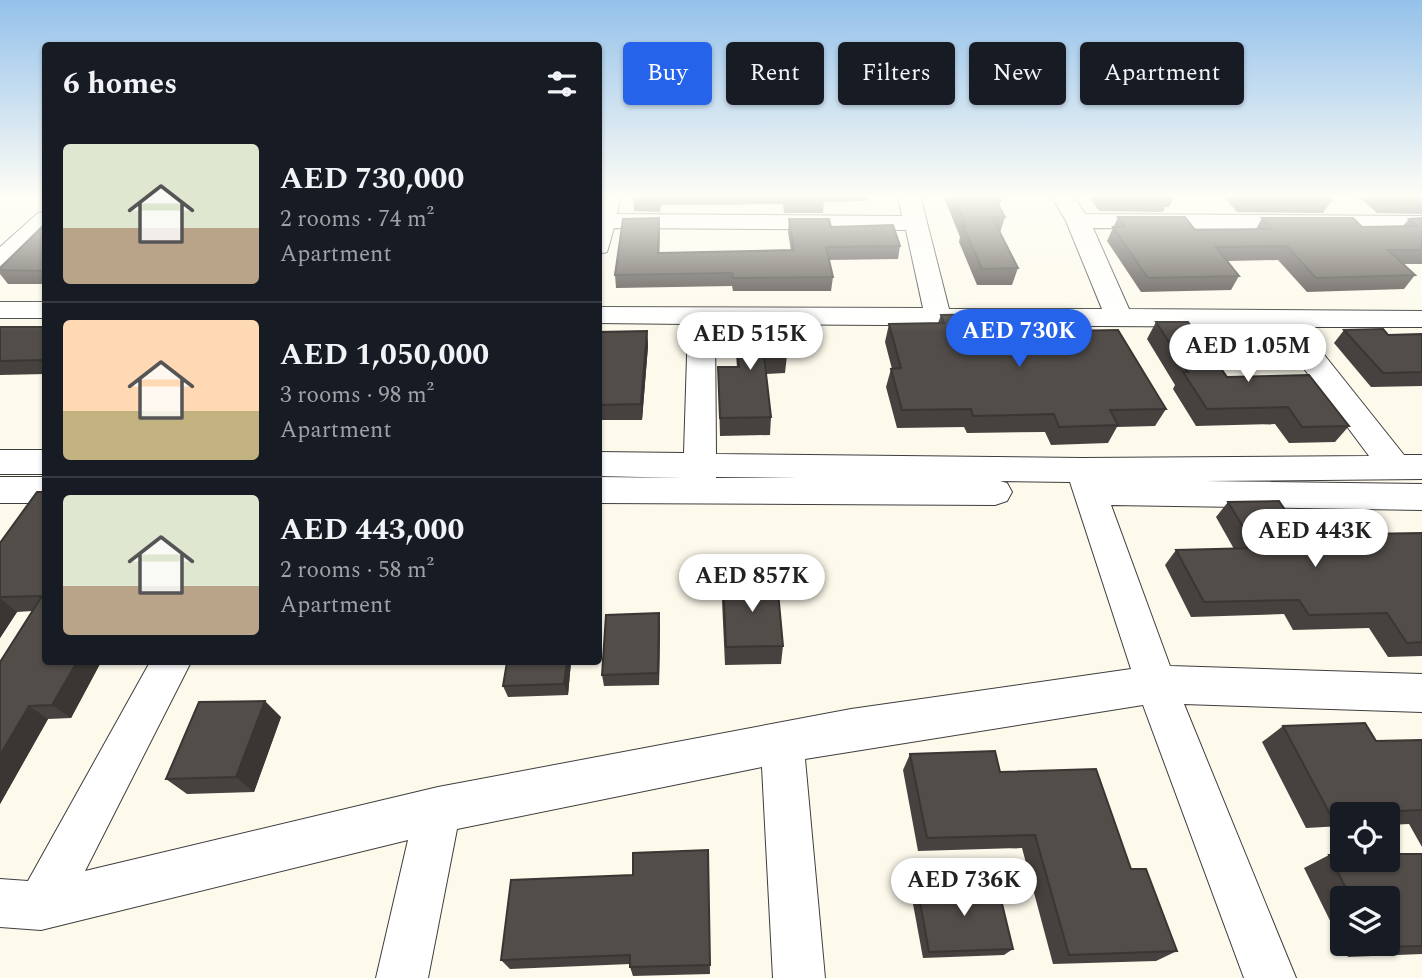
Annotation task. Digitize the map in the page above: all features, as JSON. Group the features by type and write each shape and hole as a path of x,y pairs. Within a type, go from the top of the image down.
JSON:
{"street":[{"path":"0,260 21,241"},
{"path":"920,241 938,316"},
{"path":"1087,241 1119,317"},
{"path":"0,310 42,310"},
{"path":"602,315 1422,319"},
{"path":"699,477 702,317"},
{"path":"1281,318 1409,467"},
{"path":"602,465 699,477 1087,481 1422,497"},
{"path":"1087,481 1409,467"},
{"path":"13,477 42,488"},
{"path":"602,489 699,477"},
{"path":"1087,481 1156,684 1270,978"},
{"path":"21,904 169,665"},
{"path":"21,904 438,810 851,729 1156,684 1422,693"},
{"path":"782,743 799,978"},
{"path":"402,978 438,810"}],"building":[{"path":"28,241 42,241 42,271 0,268"},
{"path":"620,241 658,241 658,253 794,250 792,241 898,241 900,246 826,247 833,277 733,278 732,273 615,275"},
{"path":"969,241 1004,241 1018,268 982,269"},
{"path":"1122,241 1422,241 1422,250 1388,250 1415,275 1316,278 1287,246 1216,247 1239,276 1148,278"},
{"path":"1055,313 1064,331 1118,330 1166,409 1110,410 1118,425 1059,427 1054,414 973,416 971,409 902,410 891,369 901,368 889,324 944,323 941,315"},
{"path":"1156,322 1188,322 1227,377 1309,375 1349,426 1302,427 1288,407 1207,409 1183,372 1188,372"},
{"path":"782,324 787,355 764,356 771,417 720,418 718,367 739,367 735,325"},
{"path":"0,327 42,327 42,360 0,361"},
{"path":"1383,329 1388,335 1422,334 1422,372 1383,373 1344,330"},
{"path":"647,331 641,404 602,405 602,332"},
{"path":"37,492 42,492 42,596 0,597 0,543"},
{"path":"1279,501 1302,535 1422,533 1422,642 1407,643 1387,613 1309,615 1299,600 1204,602 1176,550 1256,548 1228,502"},
{"path":"777,581 783,646 726,647 723,582"},
{"path":"42,596 42,665 75,665 52,705 29,706 0,755 0,662"},
{"path":"659,613 658,673 602,675 606,615"},
{"path":"506,665 567,665 564,684 503,686"},
{"path":"265,701 236,777 166,779 199,702"},
{"path":"1365,723 1376,741 1422,740 1422,810 1400,811 1400,802 1330,802 1330,814 1283,726"},
{"path":"995,751 1000,772 1096,769 1131,869 1146,869 1177,951 1069,955 1035,835 927,838 910,754"},
{"path":"708,850 710,965 630,967 630,955 501,960 511,880 633,875 633,853"},
{"path":"1400,854 1422,854 1422,946 1400,946 1400,886 1345,886 1338,872 1400,872"},
{"path":"997,883 1013,949 929,952 917,885"}]}
